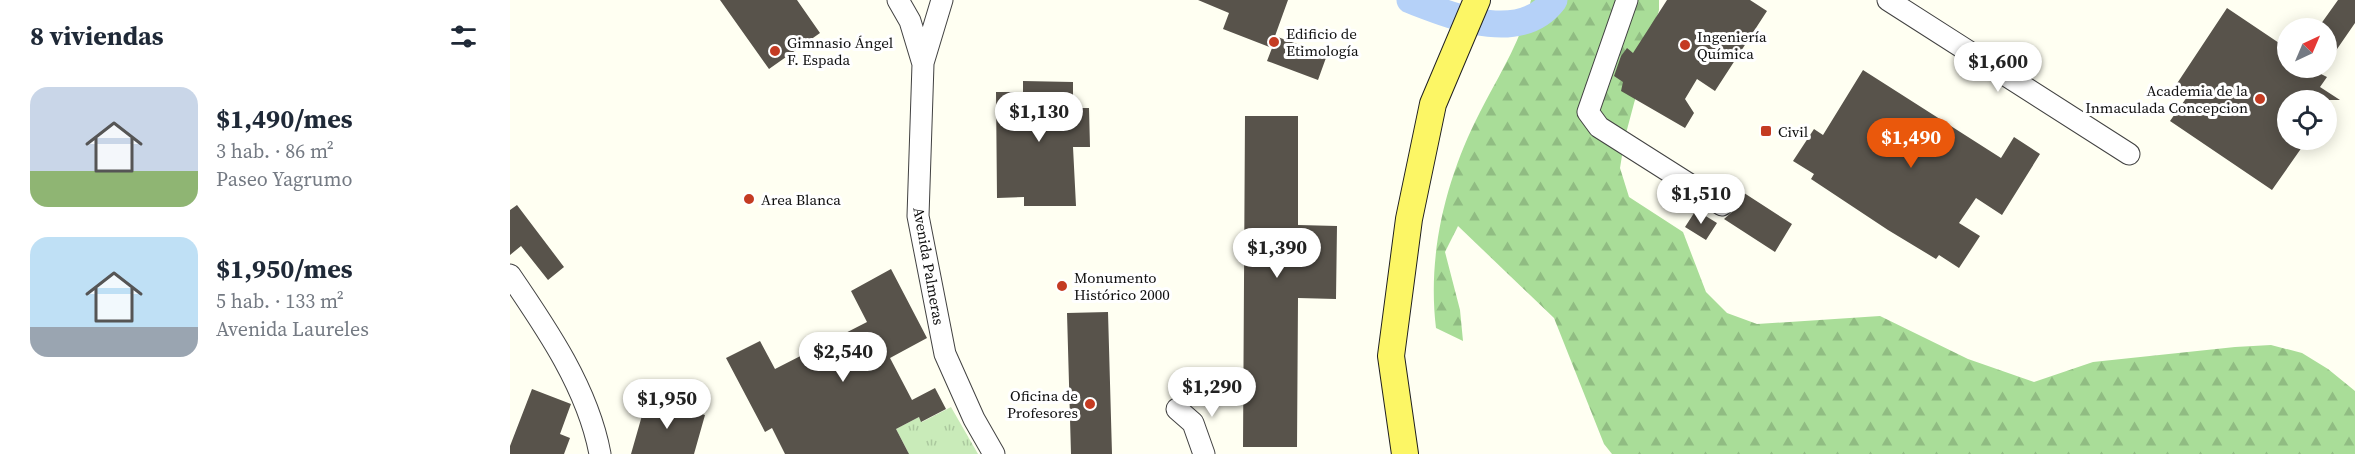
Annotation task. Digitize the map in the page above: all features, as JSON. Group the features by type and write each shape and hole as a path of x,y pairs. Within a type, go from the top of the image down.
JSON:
{"main road":[{"path":"1405,454 1391,357 1409,219 1433,104 1477,0"}],"street":[{"name":"Avenida Palmeras","path":"898,0 910,21 923,64 918,216 945,354 974,419 994,454"},
{"path":"923,64 942,0"},
{"path":"1627,0 1588,112 1599,127 1722,205"},
{"path":"1888,0 2129,154"},
{"path":"510,275 560,354 581,396 600,454"},
{"path":"1177,409 1193,423 1204,454"}],"green space":[{"path":"1531,0 1659,0 1659,10 1625,137 1620,168 1629,197 1683,232 1706,292 1727,313 1757,324 1880,316 1968,359 2034,382 2093,362 2271,345 2302,353 2328,369 2355,391 2355,454 1612,454 1604,444 1554,318 1458,226 1445,252 1460,310 1463,341 1436,328 1434,272 1442,217 1449,190 1468,137 1515,44"},
{"path":"951,407 978,454 904,454 908,452 896,429 919,417 922,422"}],"building":[{"name":"Gimnasio Ángel F. Espada","path":"720,0 797,0 820,33 769,69"},
{"name":"Edificio de Etimología","path":"1198,0 1288,0 1275,36 1327,55 1318,80 1267,61 1272,48 1223,29 1229,13"},
{"name":"Ingeniería Química","path":"1667,0 1750,0 1767,11 1715,91 1697,79 1685,99 1694,113 1685,128 1621,91 1623,82 1614,76 1621,56 1627,48 1633,53"},
{"path":"2338,0 2355,0 2355,23 2337,49 2337,18 2325,18"},
{"name":"Academia de la Inmaculada Concepcion","path":"2227,8 2277,42 2277,78 2326,78 2320,87 2325,90 2277,90 2277,150 2300,150 2272,190 2170,121 2187,97 2174,88"},
{"path":"1863,70 2001,158 2014,137 2040,154 2002,215 1976,198 1959,223 1980,236 1959,268 1939,255 1936,259 1888,230 1811,179 1814,174 1793,161 1814,129 1823,135"},
{"path":"1023,81 1073,82 1073,108 1089,108 1090,147 1073,147 1076,206 1024,206 1024,197 997,198 996,92 1023,92"},
{"path":"1245,116 1298,116 1298,225 1337,226 1336,299 1298,298 1297,447 1243,447"},
{"path":"1741,191 1792,224 1775,252 1724,219 1732,212 1734,202"},
{"path":"517,205 564,267 548,280 521,246 510,255 510,210"},
{"path":"1696,210 1717,223 1706,240 1685,227"},
{"path":"891,269 927,338 890,358 912,400 935,388 946,409 921,422 919,417 896,429 909,454 785,454 772,428 765,432 726,358 760,341 775,369 867,322 851,291"},
{"name":"Oficina de Profesores","path":"1108,312 1112,454 1071,454 1067,313"},
{"path":"532,389 571,404 560,434 570,438 564,454 510,454 510,446"},
{"path":"647,398 705,415 694,454 631,454"}],"waterway":[{"path":"1410,0 1465,19 1505,24 1523,21 1540,14 1554,0"}],"place":[{"name":"Edificio de Etimología","path":"1274,42"},
{"name":"Ingeniería Química","path":"1685,45"},
{"name":"Gimnasio Ángel F. Espada","path":"775,51"},
{"name":"Academia de la Inmaculada Concepcion","path":"2260,99"},
{"name":"Civil","path":"1766,131"},
{"name":"Area Blanca","path":"749,199"},
{"name":"Monumento Histórico 2000","path":"1062,286"},
{"name":"Oficina de Profesores","path":"1090,404"}]}
